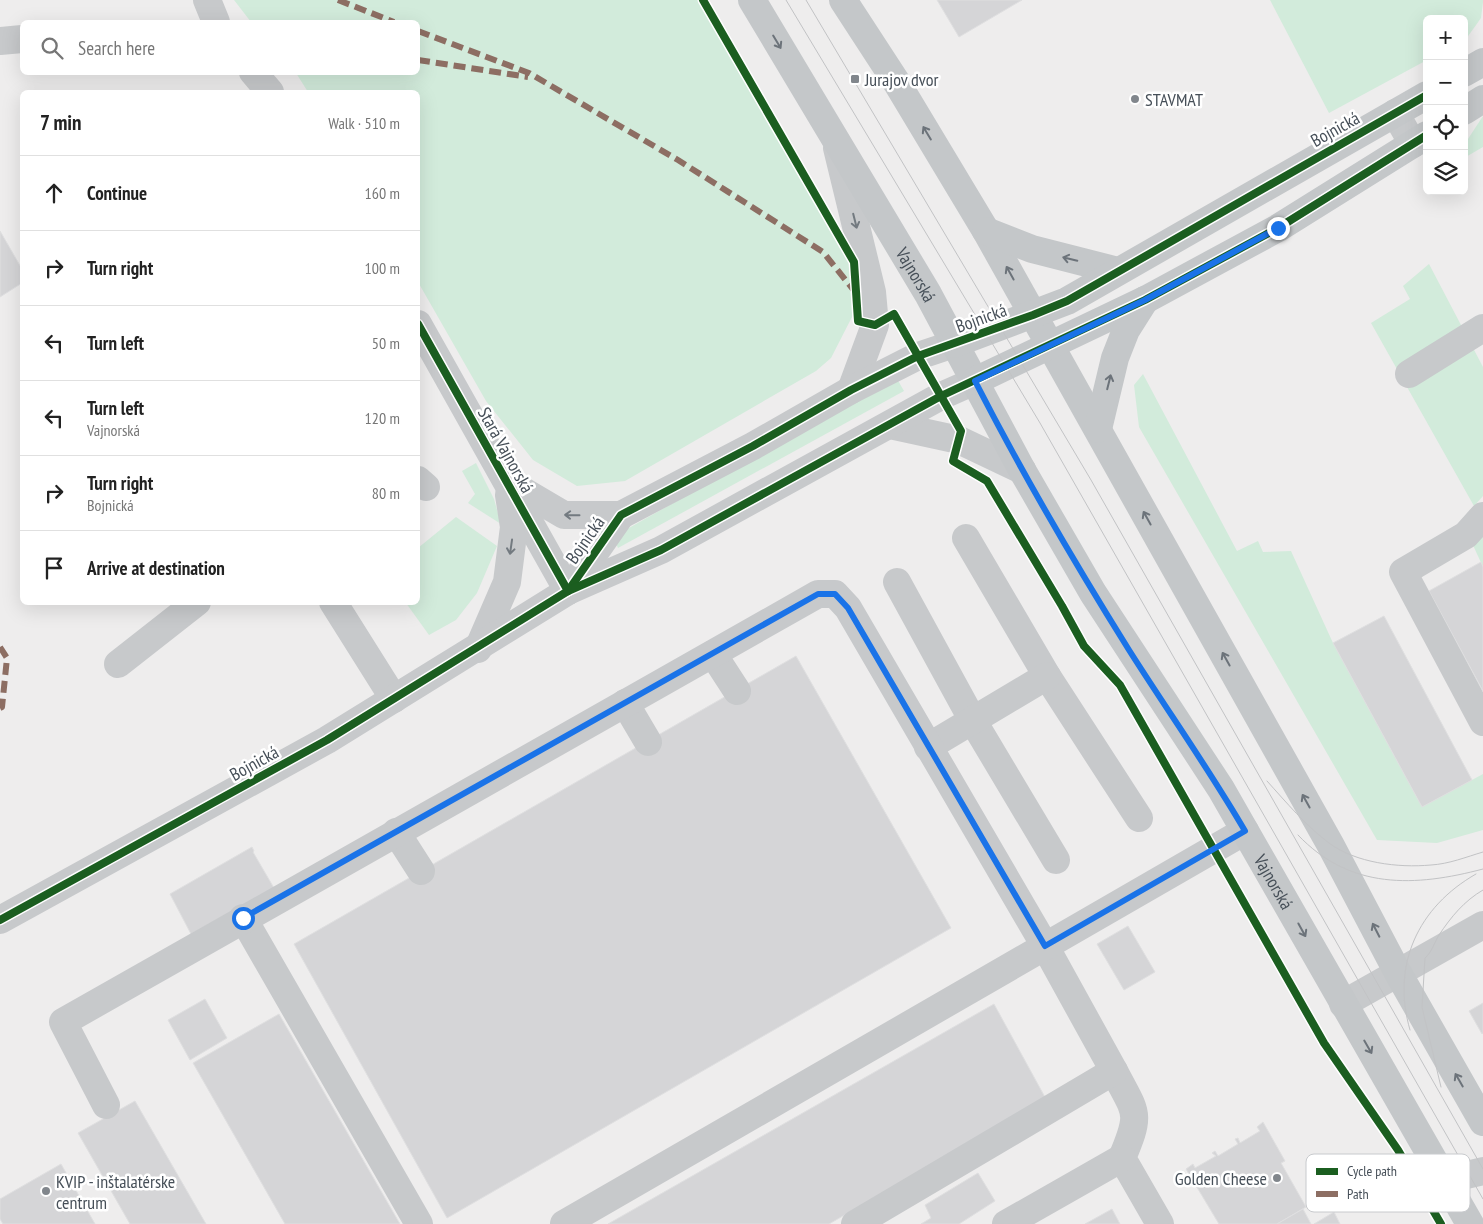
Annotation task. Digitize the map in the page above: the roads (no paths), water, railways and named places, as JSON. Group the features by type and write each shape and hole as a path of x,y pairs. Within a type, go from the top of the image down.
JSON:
{"main road":[{"name":"Vajnorská","path":"752,0 928,294 1022,470 1093,593 1221,789 1430,1154"},
{"path":"843,0 897,83 986,231 1325,835 1398,974 1483,1122"},
{"path":"1468,71 1483,62"},
{"name":"Bojnická","path":"954,344 1033,316 1068,301 1423,97"},
{"path":"1468,108 1483,99"},
{"name":"Bojnická","path":"975,381 1145,300 1278,228 1420,140"},
{"path":"986,231 1032,249 1118,271"},
{"path":"1098,429 1115,358 1126,330 1145,300"},
{"name":"Vajnorská","path":"1463,1212 1470,1224"}],"street":[{"path":"207,0 215,20"},
{"path":"0,41 20,39"},
{"path":"256,75 268,90"},
{"path":"1395,113 1420,140"},
{"path":"835,139 872,292 875,325 851,390"},
{"name":"Stará Vajnorská","path":"420,328 568,592"},
{"path":"1409,374 1483,328"},
{"name":"Bojnická","path":"507,481 564,515 621,515 753,446 851,390 918,356 954,344"},
{"name":"Bojnická","path":"0,920 327,740 568,592 661,550 942,396 975,381"},
{"path":"890,425 959,440 1022,470"},
{"name":"Stará Vajnorská","path":"478,649 507,582 514,528 507,481"},
{"name":"Bojnická","path":"568,592 621,515"},
{"path":"1483,516 1466,535 1403,572 1483,722"},
{"path":"966,538 1047,676 1139,818"},
{"path":"897,582 973,720 1056,860"},
{"path":"106,1105 63,1022 243,918 818,594 835,594 848,608 1045,946 1135,1112 1136,1124 1122,1158 1006,1224"},
{"path":"118,664 193,605"},
{"path":"335,605 394,699"},
{"path":"713,654 737,691"},
{"path":"928,747 1047,676"},
{"path":"625,703 648,742"},
{"path":"564,1224 1245,831"},
{"path":"396,832 421,871"},
{"path":"243,918 419,1224"},
{"path":"1343,1004 1483,925"},
{"path":"854,1224 1114,1072"},
{"path":"1122,1158 1160,1224"},
{"path":"1470,1174 1483,1171"}],"tram line":[{"path":"786,0 1040,423 1457,1154"},
{"path":"806,0 1091,480 1483,1169"},
{"path":"1267,781 1296,814 1329,843 1364,860 1391,865 1418,866 1451,862 1483,852"},
{"path":"1298,835 1318,853 1339,866 1361,875 1408,881 1433,879 1483,869"},
{"path":"1410,1030 1405,1006 1404,983 1407,961 1414,940 1425,921 1439,903 1476,874"},
{"path":"1441,1087 1422,1007 1425,958 1453,916 1464,904 1483,890"},
{"path":"1470,1176 1483,1199"}],"place":[{"name":"Jurajov dvor","path":"855,79"},
{"name":"STAVMAT","path":"1135,99"},
{"name":"Golden Cheese","path":"1277,1178"},
{"name":"KVIP - inštalatérske centrum","path":"46,1191"}]}
